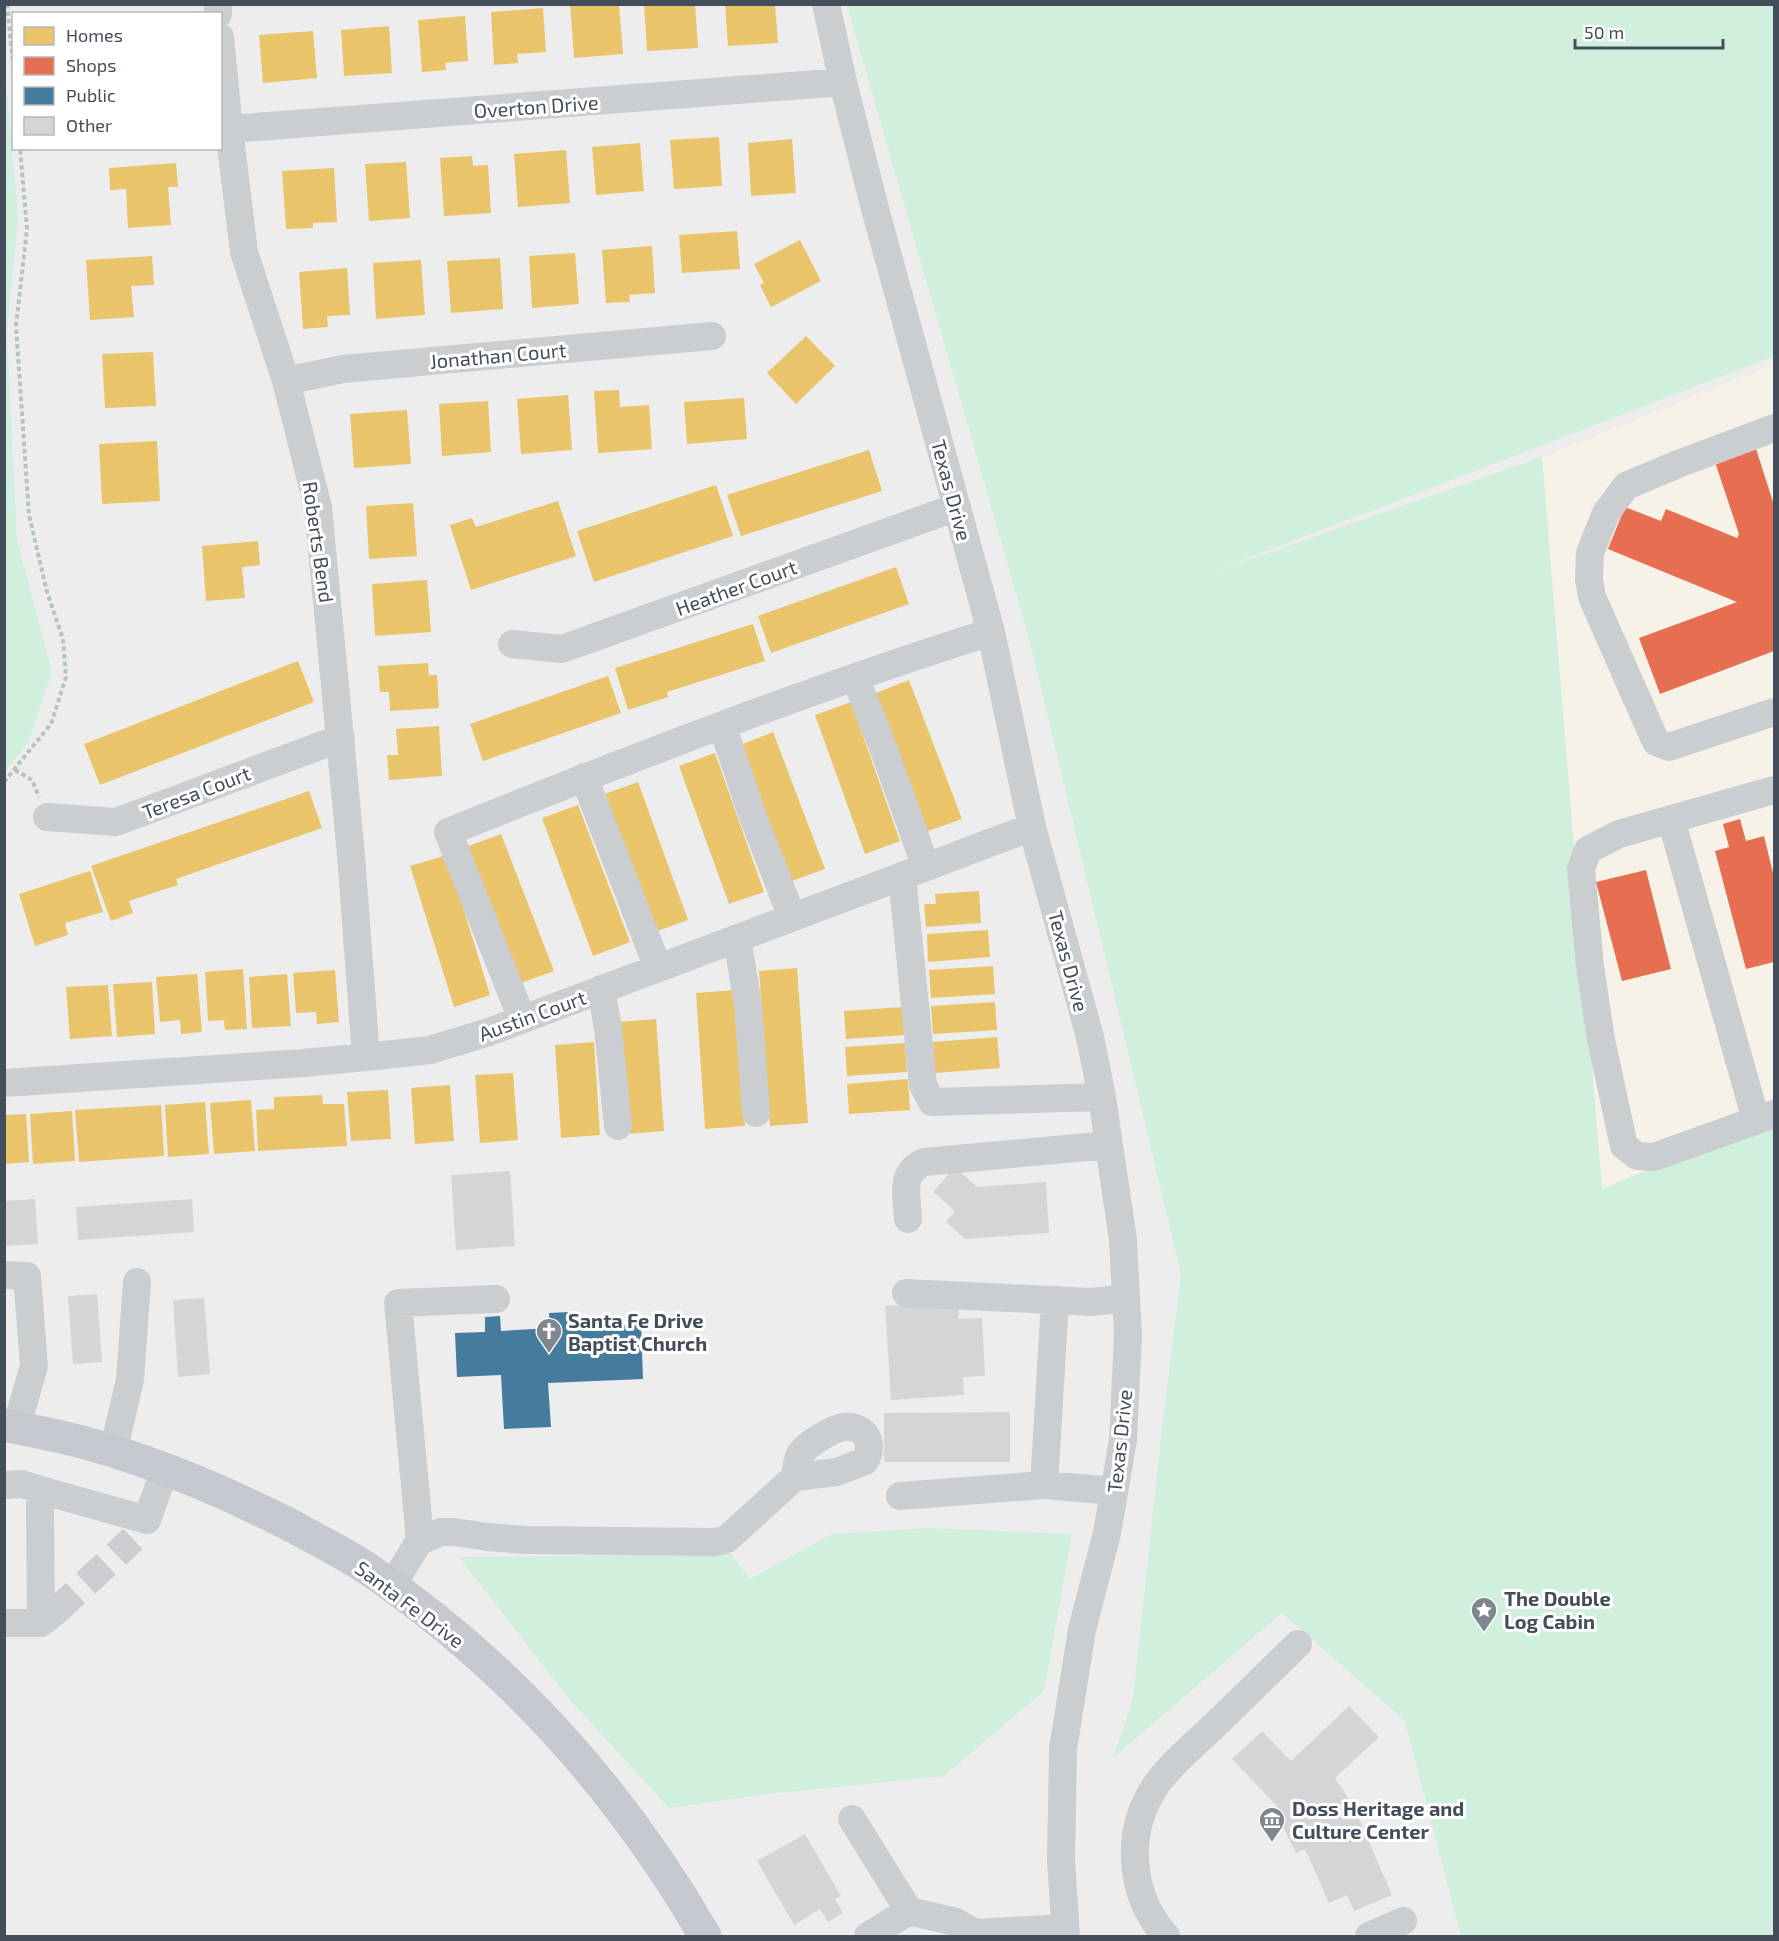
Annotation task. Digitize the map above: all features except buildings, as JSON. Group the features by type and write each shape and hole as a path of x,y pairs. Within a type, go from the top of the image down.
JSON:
{"main road":[{"name":"Santa Fe Drive","path":"10,1427 87,1443 165,1469 242,1500 364,1567 392,1587 488,1665 543,1717 604,1786 638,1831 675,1884 705,1936"}],"street":[{"name":"Texas Drive","path":"826,4 874,206 991,632 1032,827 1090,1037 1102,1097 1123,1240 1128,1335 1123,1440 1107,1533 1082,1630 1063,1749 1061,1860 1066,1932"},
{"name":"Roberts Bend","path":"222,57 244,252 286,381 318,507 341,738 366,1057"},
{"name":"Overton Drive","path":"229,129 843,82"},
{"name":"Jonathan Court","path":"286,381 343,369 712,336"},
{"path":"1774,428 1626,486 1605,513 1590,553 1589,579 1592,597 1656,742 1669,747 1774,712"},
{"name":"Heather Court","path":"512,644 562,649 957,507"},
{"path":"522,1019 448,832 722,725 855,677 991,632"},
{"path":"855,677 884,750 914,871 923,1085 932,1102 1102,1097"},
{"path":"722,725 752,814 792,917"},
{"name":"Teresa Court","path":"47,817 116,822 341,738"},
{"path":"584,777 658,968"},
{"path":"1671,819 1765,1117 1654,1157 1637,1156 1624,1146 1601,1040 1590,966 1581,869 1588,850 1619,834 1671,819 1774,790"},
{"name":"Austin Court","path":"4,1083 292,1064 430,1050 522,1019 1032,827"},
{"path":"737,938 748,1005 756,1113"},
{"path":"600,989 608,1028 618,1126"},
{"path":"908,1219 906,1186 908,1174 913,1167 924,1162 1109,1144"},
{"path":"4,1275 27,1276 34,1366 10,1427"},
{"path":"113,1452 130,1380 136,1282"},
{"path":"906,1293 1092,1302 1126,1298"},
{"path":"420,1541 398,1303 496,1299"},
{"path":"1044,1485 1055,1301"},
{"path":"4,1485 22,1484 44,1491 140,1530 165,1469"},
{"path":"392,1587 420,1541 441,1532 525,1540 716,1542 727,1539 795,1477"},
{"path":"900,1496 1044,1485 1114,1491"},
{"path":"4,1623 48,1617 40,1505 44,1491"},
{"path":"1166,1936 1155,1923 1145,1905 1136,1874 1135,1843 1146,1802 1164,1775 1298,1644"},
{"path":"852,1819 909,1911"},
{"path":"868,1936 909,1911 956,1922 975,1933 1066,1932"},
{"path":"1369,1936 1403,1921"}],"path":[{"path":"7,4 12,54"},
{"path":"4,782 51,724 66,677 63,639 47,592 29,515 16,326 27,229 20,150"},
{"path":"15,770 32,780 47,817"}],"shaded area":[{"path":"1774,364 1774,1121 1718,1141 1602,1190 1542,457"}],"green space":[{"path":"847,5 1774,5 1774,356 1202,576 1542,457 1602,1189 1718,1141 1774,1121 1774,1936 1461,1936 1405,1721 1282,1613 1113,1758 1133,1700 1181,1274 1030,642"},
{"path":"4,59 18,217 7,335 17,540 52,672 28,743 5,771"},
{"path":"928,1528 1072,1534 1044,1691 944,1776 768,1794 669,1808 570,1700 459,1557 643,1555 727,1549 750,1579 832,1534"}],"tunnel":[{"path":"55,1612 133,1539"}],"place":[{"name":"Santa Fe Drive Baptist Church","path":"549,1354"},
{"name":"The Double Log Cabin","path":"1484,1633"},
{"name":"Doss Heritage and Culture Center","path":"1272,1843"}]}
